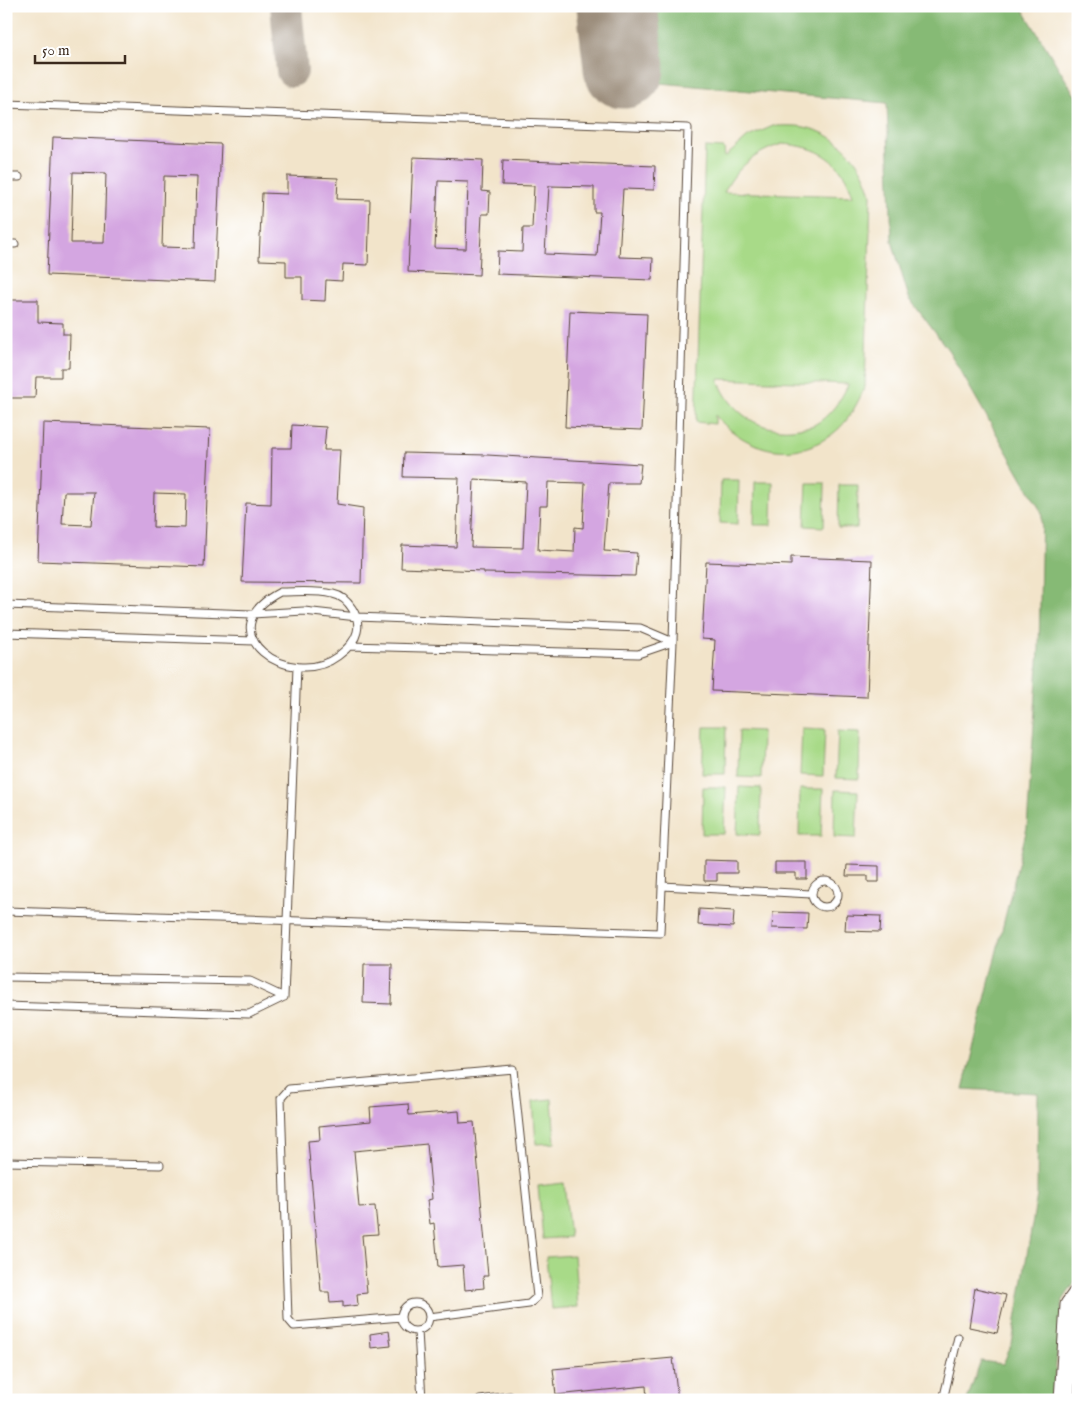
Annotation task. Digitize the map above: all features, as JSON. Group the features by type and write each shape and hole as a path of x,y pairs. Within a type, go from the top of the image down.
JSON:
{"street":[{"path":"1064,1400 1070,1305 1078,1294"}],"lane":[{"path":"6,104 688,128 673,642 660,934 6,910"},
{"path":"6,177 19,177"},
{"path":"6,244 15,244"},
{"path":"280,592 334,594 347,601 357,617 357,632 349,646 336,657 318,665 297,667 282,665 261,650 254,641 249,627 252,614 264,600 280,592"},
{"path":"6,605 252,614 304,611 357,617 640,628 673,642"},
{"path":"6,633 254,641"},
{"path":"349,646 638,654 673,642"},
{"path":"284,997 297,667"},
{"path":"662,886 811,894"},
{"path":"6,977 250,981 284,997"},
{"path":"6,1006 249,1014 284,997"},
{"path":"401,1318 294,1326 288,1319 281,1098 289,1089 513,1069 537,1297 529,1304 428,1317"},
{"path":"6,1162 160,1165"},
{"path":"411,1304 423,1306 428,1317 427,1323 418,1331 406,1328 401,1318 402,1311 411,1304"},
{"path":"418,1331 422,1400"},
{"path":"943,1400 958,1336"},
{"path":"480,1400 510,1396"}],"green space":[{"path":"644,6 1021,6 1078,100 1078,1278 1063,1300 1052,1400 967,1400 981,1361 1003,1364 1012,1344 1037,1195 1038,1093 963,1089 1027,828 1039,649 1042,513 949,351 909,298 892,241 887,103 649,82"},
{"path":"773,126 797,126 816,130 828,136 848,151 868,183 871,195 865,387 853,411 840,428 820,442 804,448 772,449 756,445 728,428 715,415 715,424 696,422 705,147 724,148 725,157 748,137","holes":["782,144 807,148 827,157 843,173 853,196 724,192 735,175 748,162 764,151","718,379 848,384 848,385 834,408 819,422 810,426 785,429 760,425 749,419 731,402 723,391"]},
{"path":"721,480 739,480 738,524 720,523"},
{"path":"755,482 773,482 772,525 754,525"},
{"path":"807,483 825,483 824,527 805,526"},
{"path":"839,485 858,485 857,528 838,528"},
{"path":"704,727 726,727 725,774 702,774"},
{"path":"802,728 825,729 823,776 800,775"},
{"path":"739,730 762,731 761,778 738,777"},
{"path":"838,731 860,732 859,779 836,778"},
{"path":"703,787 726,787 724,834 702,834"},
{"path":"739,787 761,788 760,835 737,834"},
{"path":"800,789 823,789 821,836 799,836"},
{"path":"835,790 858,791 856,838 834,837"},
{"path":"552,1099 555,1143 536,1144 533,1101"},
{"path":"564,1183 570,1237 543,1239 538,1186"},
{"path":"574,1255 578,1307 551,1309 546,1257"},
{"path":"1078,1333 1078,1400 1072,1400"}],"building":[{"path":"53,137 221,144 215,282 47,275","holes":["73,172 106,173 104,243 71,243","164,176 197,177 195,248 162,247"]},
{"path":"413,157 483,160 482,191 490,192 489,214 482,214 479,275 408,272","holes":["438,181 468,182 466,249 435,248"]},
{"path":"503,160 655,166 654,190 623,189 619,257 653,258 652,280 497,274 498,251 522,252 523,228 532,228 534,186 502,185","holes":["549,186 594,187 594,212 600,212 597,256 545,254"]},
{"path":"287,176 338,178 337,199 370,200 368,265 343,264 342,281 326,280 325,301 302,300 302,277 286,277 286,261 259,260 262,193 287,194"},
{"path":"6,300 38,300 38,322 63,323 63,334 70,334 69,368 61,368 61,377 36,377 35,398 6,398"},
{"path":"570,311 647,314 642,430 565,427"},
{"path":"43,423 210,429 204,567 38,561","holes":["64,492 94,492 91,525 62,524","154,493 186,494 185,528 153,527"]},
{"path":"292,425 326,427 324,450 340,450 337,504 363,508 361,583 242,582 246,503 271,504 272,448 291,448"},
{"path":"404,453 487,455 641,464 639,483 609,483 604,551 637,553 635,576 484,573 484,571 401,568 402,545 456,547 459,478 403,477","holes":["474,479 526,482 523,548 471,547","548,482 585,483 583,528 575,527 574,552 538,550 540,506 547,506"]},
{"path":"791,557 872,560 867,697 712,691 715,640 702,639 706,562 791,565"},
{"path":"704,860 737,861 737,873 717,873 717,881 704,881"},
{"path":"775,862 807,862 807,879 796,879 796,873 775,873"},
{"path":"847,865 879,866 879,882 868,882 868,876 846,876"},
{"path":"699,909 734,911 733,927 698,925"},
{"path":"773,912 808,913 807,929 772,928"},
{"path":"846,915 881,916 880,932 845,931"},
{"path":"364,964 392,964 391,1004 363,1003"},
{"path":"408,1104 409,1115 459,1111 460,1123 474,1122 488,1276 483,1276 484,1288 465,1290 463,1265 438,1267 434,1223 430,1224 427,1200 432,1199 427,1144 354,1151 359,1207 375,1206 378,1234 362,1235 367,1293 357,1294 358,1305 343,1307 343,1302 330,1303 329,1292 321,1292 308,1141 320,1140 319,1126 371,1121 370,1107"},
{"path":"975,1288 1006,1295 997,1333 969,1327"},
{"path":"389,1331 391,1346 371,1348 370,1334"},
{"path":"673,1358 678,1400 647,1400 646,1386 556,1395 553,1369"}],"taxiway":[{"path":"286,6 292,71"}],"runway":[{"path":"617,6 624,68"}]}
